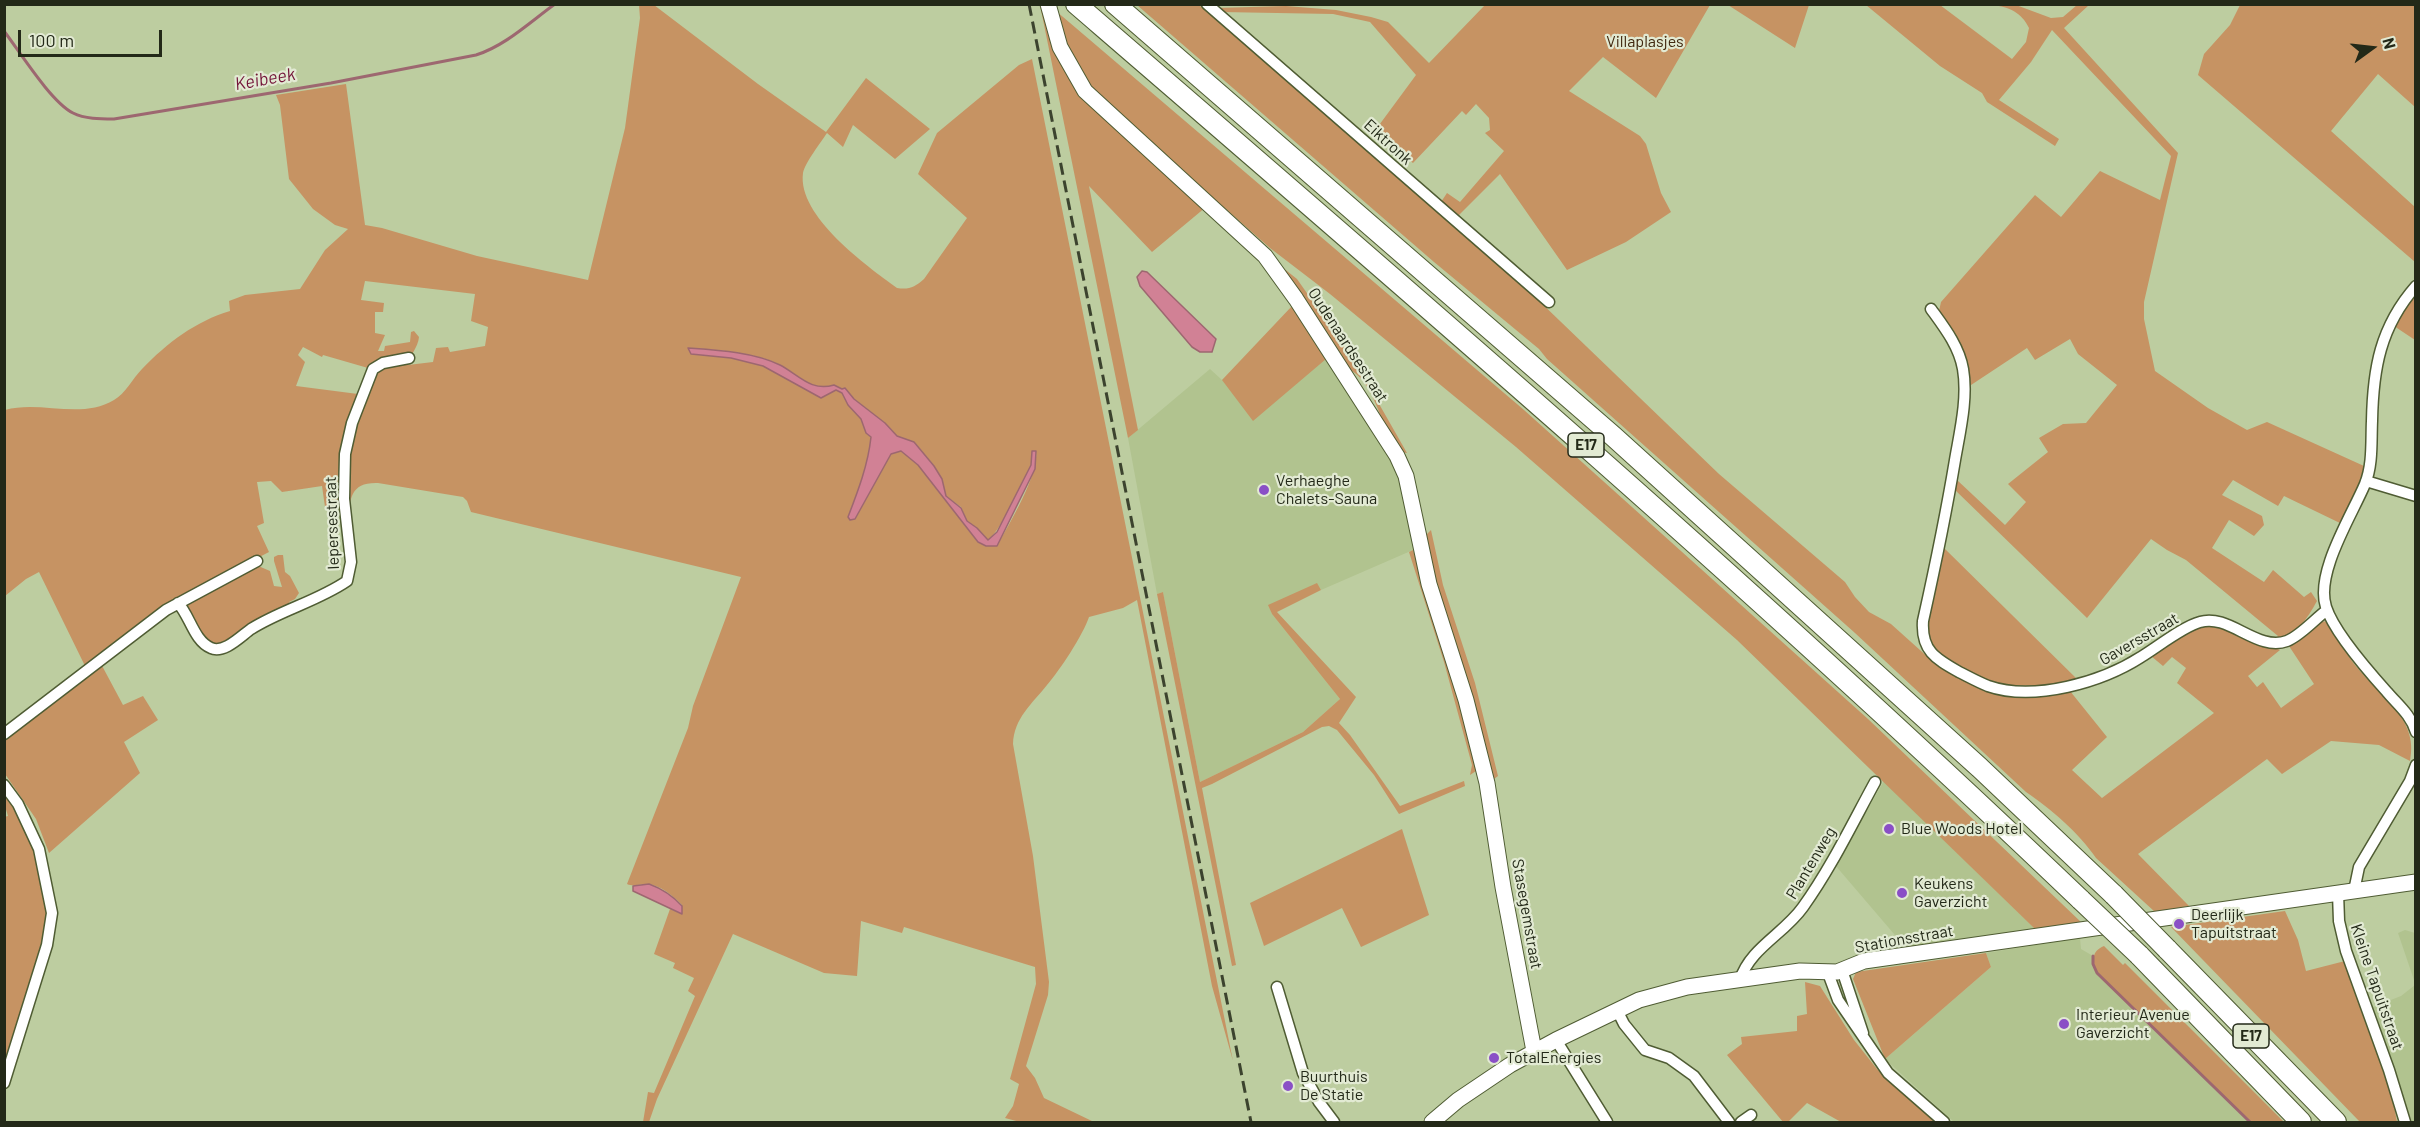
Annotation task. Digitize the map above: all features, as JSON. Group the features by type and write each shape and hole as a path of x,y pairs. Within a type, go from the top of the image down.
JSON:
{"highway":[{"name":"E17","path":"1115,4 1613,436 1980,768 2114,896 2336,1122"},
{"name":"E17","path":"1076,5 1595,453 1964,788 2139,955 2301,1122"}],"street":[{"name":"Oudenaardsestraat","path":"1048,4 1060,47 1085,91 1265,256 1296,299 1397,456 1406,476 1430,584 1466,700 1487,783"},
{"name":"Eiktronk","path":"1207,4 1549,302"},
{"path":"2415,286 2402,302 2391,322 2375,365 2370,458 2366,481 2325,578 2324,591 2327,610 2361,663 2409,717 2415,732"},
{"name":"Gaversstraat","path":"1931,309 1947,331 1957,351 1963,369 1964,388 1961,425 1945,522 1923,621 1922,635 1928,649 1939,661 1990,686 2033,690 2073,687 2104,677 2199,622 2213,620 2263,640 2277,642 2287,641 2327,610"},
{"name":"Iepersestraat","path":"178,603 203,642 218,650 253,628 347,581 351,562 344,498 344,473 349,432 360,398 373,369 383,363 409,358"},
{"path":"2366,481 2415,496"},
{"path":"4,734 165,610 257,561"},
{"path":"2354,891 2359,867 2410,781 2415,765"},
{"name":"Plantenweg","path":"1740,980 1744,966 1802,909 1833,859 1875,782"},
{"name":"Stasegemstraat","path":"1487,783 1503,888 1534,1051"},
{"path":"4,786 18,804 39,849 52,913 47,945 4,1083"},
{"name":"Stationsstraat","path":"1432,1122 1487,1079 1534,1051 1617,1010 1665,992 1800,971 1835,972 1864,961 2415,882"},
{"name":"Kleine Tapuitstraat","path":"2338,893 2338,921 2346,951 2389,1070 2405,1122"},
{"path":"1835,972 1838,1000 1888,1073 1944,1122"},
{"path":"1277,987 1303,1073 1319,1102 1334,1122"},
{"path":"1617,1010 1624,1024 1645,1050 1669,1058 1694,1076 1729,1122"},
{"path":"1556,1040 1607,1122"},
{"path":"1741,1122 1751,1115"}],"shaded area":[{"path":"1142,271 1147,272 1216,339 1212,352 1200,352 1192,347 1140,286 1137,277"},
{"path":"688,348 735,352 759,357 780,365 812,384 845,388 854,399 885,423 897,436 914,442 942,479 946,496 961,508 967,521 988,540 997,532 1031,465 1032,451 1036,451 1035,469 997,546 986,546 978,542 918,465 901,451 891,454 855,519 850,520 848,517 865,468 871,437 866,433 861,419 848,405 842,393 836,390 821,398 763,366 731,358 691,354"},
{"path":"1326,359 1390,452 1404,489 1413,550 1321,590 1317,584 1269,606 1272,614 1340,699 1303,732 1200,782 1163,592 1157,594 1128,438 1210,369 1222,380"},
{"path":"1884,781 2035,929 1906,948 1835,865"},
{"path":"649,884 675,899 682,906 682,914 633,891 633,886"},
{"path":"2405,930 2415,933 2415,983 2398,933"},
{"path":"2080,938 2081,949 2093,956 2093,964 2138,1012 2250,1122 1954,1122 1885,1059 1991,967 1986,953"},
{"path":"2415,985 2416,1122 2412,1122 2373,1007 2401,996"}],"green space":[{"path":"639,5 654,5 826,132 866,78 930,129 895,159 853,125 843,147 827,133 803,173 804,189 811,206 822,222 852,253 901,289 912,287 924,279 967,218 918,174 937,133 1019,65 1032,59 1233,1061 1212,986 1137,600 1123,608 1089,617 1064,662 1020,719 1013,744 1033,856 1049,982 1048,995 1026,1066 1035,1078 1044,1098 1094,1122 1020,1122 1005,1118 1013,1106 1019,1084 1010,1079 1036,984 1035,967 904,927 902,933 861,921 857,976 824,973 733,934 657,1099 649,1122 643,1122 648,1092 654,1093 695,996 688,991 694,978 673,968 675,963 654,954 670,909 682,914 682,905 657,886 627,884 688,728 693,706 741,577 471,512 463,497 378,483 362,485 353,493 349,522 346,500 348,445 374,365 368,368 323,355 322,357 303,347 298,355 305,362 296,386 358,394 344,448 342,504 325,507 322,486 282,492 271,481 257,482 264,523 257,526 269,552 165,606 86,668 39,572 5,596 5,410 32,407 88,409 114,400 122,394 142,369 172,342 205,321 230,311 229,301 245,295 300,289 325,250 348,229 335,225 313,209 289,179 280,105 276,95 346,84 365,225 477,256 588,280 625,128 640,18","holes":["365,281 475,294 471,321 488,327 485,346 450,352 448,347 436,348 433,362 408,365 419,337 414,331 411,332 410,342 385,346 384,351 378,351 385,335 375,333 375,312 383,312 384,303 361,300","689,348 736,352 759,357 780,365 812,384 826,387 834,385 842,390 845,389 897,436 914,442 942,479 946,496 961,507 967,521 988,540 1011,506 1028,472 1033,451 1036,451 1036,461 1028,486 997,546 986,546 978,542 918,465 901,451 891,454 855,519 850,520 848,517 869,461 871,437 866,433 861,419 848,405 842,393 836,390 821,397 763,366 731,358 691,354"]},
{"path":"1040,5 1043,5 1061,59 1206,207 1152,252 1089,186 1138,430 1128,438"},
{"path":"1137,5 1199,5 1534,296 1719,474 1845,582 1869,612 1891,624 1940,668 1945,667 1980,686 2070,691 2107,737 2072,770 2102,798 2214,713 2177,683 2186,668 2172,657 2163,666 2151,656 2184,633 2204,624 2232,629 2280,650 2248,676 2257,687 2263,682 2281,708 2314,684 2289,646 2317,623 2327,621 2352,661 2402,718 2411,745 2410,761 2379,745 2331,741 2282,774 2267,759 2138,854 2189,906 2155,912 2096,858 2064,822 2026,792 1855,633 1547,359 1539,349 1434,262"},
{"name":"Villaplasjes","path":"1485,5 1710,5 1656,98 1603,57 1569,91 1640,136 1646,144 1661,193 1671,212 1626,242 1567,270 1500,174 1458,216 1441,202 1447,193 1460,202 1504,151 1485,133 1490,130 1489,118 1476,104 1466,115 1462,111 1413,163 1374,132 1416,75 1370,22 1333,14 1221,12 1216,8 1286,6 1336,10 1371,17 1388,22 1429,63"},
{"path":"1728,5 1809,5 1795,48"},
{"path":"1866,5 1940,5 2012,59 2026,42 2029,28 2014,11 1993,5 2016,5 2051,18 2063,17 2077,5 2089,5 2064,28 2178,153 2144,302 2144,319 2155,371 2208,408 2247,430 2267,422 2364,466 2359,486 2342,524 2284,496 2278,506 2233,480 2222,495 2262,516 2264,525 2254,536 2229,520 2212,548 2264,582 2273,570 2304,597 2311,592 2317,601 2305,620 2295,630 2275,639 2278,636 2186,560 2151,539 2087,618 1954,489 1957,480 2005,525 2026,502 2008,484 2048,452 2039,438 2063,424 2086,423 2117,385 2078,354 2070,339 2035,360 2027,348 1968,387 1939,311 1941,302 2035,195 2061,217 2100,171 2160,200 2171,156 2052,30 2031,62 1999,100 2059,139 2055,146 1987,102 1982,93 1940,66"},
{"path":"2240,5 2415,5 2415,107 2378,74 2331,131 2415,207 2415,262 2198,75 2204,54 2230,25"},
{"path":"1056,11 1524,410 1868,719 2082,923 2035,929 1737,640 1516,447 1330,294 1270,248 1103,101 1077,70 1064,40"},
{"path":"1277,263 1297,279 1354,360 1407,453 1401,452 1389,434 1367,386 1347,368"},
{"path":"2415,291 2415,340 2394,326"},
{"path":"1292,306 1326,359 1253,421 1222,380"},
{"path":"1431,530 1443,585 1475,683 1498,776 1494,779 1488,771 1442,608 1426,535"},
{"path":"1943,547 2079,681 2049,686 1999,685 1958,667 1933,650 1926,629"},
{"path":"1413,550 1479,769 1470,775 1472,765 1444,662 1409,552"},
{"path":"283,555 285,572 290,576 299,593 289,602 292,607 219,647 207,643 183,603 256,565 270,571 274,586 282,587 274,561 274,557"},
{"path":"1317,583 1321,590 1277,612 1356,697 1339,723 1400,806 1464,781 1465,786 1399,814 1374,775 1337,730 1329,726 1322,727 1202,788 1236,965 1232,966 1157,594 1163,592 1200,782 1303,732 1340,699 1272,614 1268,605"},
{"path":"100,662 123,705 143,696 158,720 124,742 140,773 49,853 36,819 5,774 4,740"},
{"path":"5,790 32,841 46,891 48,928 5,1072 4,817 8,816 5,806"},
{"path":"1402,829 1429,915 1361,947 1342,908 1264,946 1250,903"},
{"path":"2285,911 2298,940 2306,971 2345,961 2390,1084 2397,1122 2360,1122 2171,927"},
{"path":"2104,946 2123,965 2125,963 2284,1122 2250,1122 2097,973 2094,957 2097,951"},
{"path":"1986,953 1991,967 1885,1059 1853,979 1856,972"},
{"path":"1805,982 1820,986 1854,1040 1877,1069 1935,1122 1841,1122 1807,1103 1788,1122 1783,1122 1727,1055 1742,1044 1741,1037 1797,1031 1797,1016 1807,1014"}],"waterway":[{"name":"Keibeek","path":"4,31 46,88 64,107 82,116 114,119 331,83 476,55 507,40 555,4"},
{"path":"2093,956 2093,964 2097,973 2250,1122"}],"railway":[{"path":"1029,4 1251,1122"}],"place":[{"name":"Verhaeghe Chalets-Sauna","path":"1264,490"},
{"name":"Blue Woods Hotel","path":"1889,829"},
{"name":"Keukens Gaverzicht","path":"1902,893"},
{"name":"Deerlijk Tapuitstraat","path":"2179,924"},
{"name":"Interieur Avenue Gaverzicht","path":"2064,1024"},
{"name":"TotalEnergies","path":"1494,1058"},
{"name":"Buurthuis De Statie","path":"1288,1086"}]}
